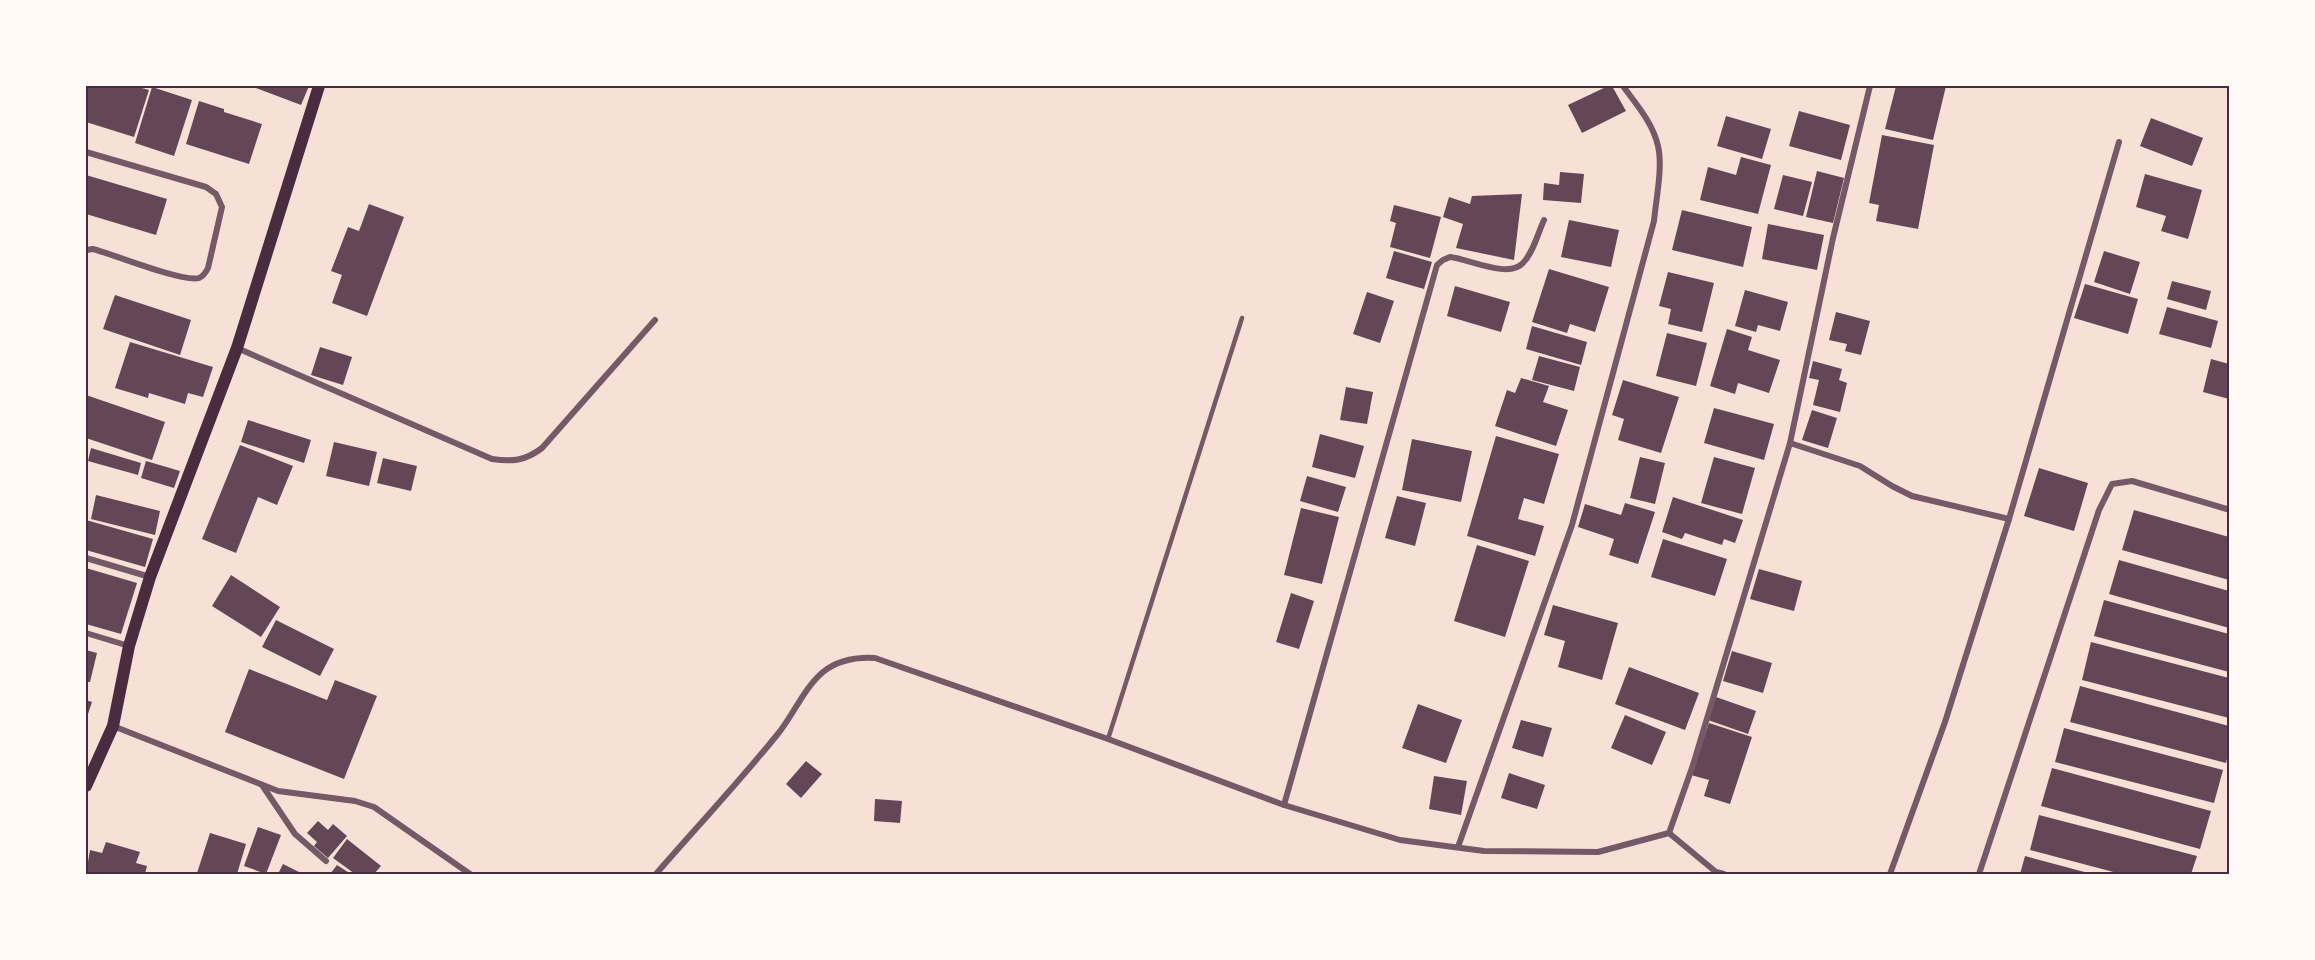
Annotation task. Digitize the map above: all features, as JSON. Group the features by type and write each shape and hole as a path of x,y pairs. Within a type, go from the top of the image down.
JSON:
{"main road":[{"path":"86,786 112,726 129,646 150,577 237,348 319,86"}],"street":[{"path":"1458,847 1572,525 1654,221 1658,147 1648,121 1623,86"},
{"path":"1669,833 1693,765 1790,443 1833,238 1870,86"},
{"path":"1890,874 1945,722 2009,519 2119,142"},
{"path":"86,152 206,187 216,194 222,207 208,268 204,275 198,278 179,276 93,249 86,250"},
{"path":"1284,805 1437,265 1450,257 1504,270 1518,267 1524,262 1544,220"},
{"path":"237,348 492,459 509,461 532,456 542,448 655,320"},
{"path":"1790,443 1860,466 1912,496 2009,519"},
{"path":"1978,874 2099,510 2112,484 2132,481 2229,510"},
{"path":"86,558 150,577"},
{"path":"86,633 129,646"},
{"path":"656,874 779,733 812,682 844,660 861,657 875,658 1108,739 1284,805 1400,840 1484,851 1598,852 1669,833"},
{"path":"112,726 278,791 356,801 374,807 470,874"},
{"path":"262,784 295,834 326,861"},
{"path":"1669,833 1716,872 1724,874"}],"lane":[{"path":"1108,739 1242,318"}],"building":[{"path":"86,86 135,86 149,90 134,137 86,122"},
{"path":"251,86 309,86 301,105"},
{"path":"1612,86 1626,111 1582,133 1568,105"},
{"path":"1896,86 1946,86 1933,140 1885,129"},
{"path":"152,87 192,100 174,156 135,143"},
{"path":"199,101 262,124 249,164 186,144"},
{"path":"1799,111 1850,125 1841,160 1789,146"},
{"path":"1726,116 1771,129 1762,159 1717,146"},
{"path":"2151,118 2203,138 2192,166 2140,146"},
{"path":"1882,135 1934,145 1918,229 1876,221 1879,205 1869,203"},
{"path":"1741,157 1771,165 1758,214 1700,200 1708,167 1736,175"},
{"path":"1817,171 1844,178 1833,223 1806,217"},
{"path":"1560,172 1584,174 1581,203 1543,200 1544,183 1559,185"},
{"path":"2145,174 2202,190 2188,239 2161,231 2166,216 2136,207"},
{"path":"86,175 167,199 156,235 86,214"},
{"path":"1783,175 1812,182 1803,216 1774,209"},
{"path":"1522,194 1514,260 1456,248 1463,224 1443,217 1449,197 1470,204 1472,196"},
{"path":"369,204 404,217 367,316 332,303 342,275 331,271 348,227 359,231"},
{"path":"1394,205 1441,217 1430,258 1390,247 1396,223 1390,221"},
{"path":"1682,210 1752,227 1743,267 1672,250"},
{"path":"1569,220 1619,230 1611,267 1561,257"},
{"path":"1768,224 1824,235 1817,270 1762,259"},
{"path":"1394,251 1432,262 1424,289 1386,278"},
{"path":"2104,251 2140,262 2130,294 2094,282"},
{"path":"1549,269 1609,287 1595,332 1570,324 1567,333 1532,322"},
{"path":"1668,272 1714,283 1702,332 1668,324 1671,309 1659,306"},
{"path":"2172,281 2211,291 2206,310 2167,299"},
{"path":"2085,284 2138,299 2128,334 2074,318"},
{"path":"1455,286 1510,302 1501,332 1447,316"},
{"path":"1745,290 1788,302 1780,331 1758,325 1756,332 1735,326"},
{"path":"1367,292 1394,301 1380,343 1353,334"},
{"path":"115,295 191,320 180,355 103,329"},
{"path":"2167,307 2218,321 2211,348 2159,334"},
{"path":"1836,312 1870,321 1861,355 1845,351 1847,344 1829,340"},
{"path":"1532,326 1587,342 1581,365 1526,349"},
{"path":"1727,329 1752,337 1748,350 1780,360 1769,393 1738,383 1735,394 1710,386"},
{"path":"1667,333 1707,343 1696,386 1656,376"},
{"path":"130,342 213,367 203,397 188,393 185,404 149,393 148,398 115,388"},
{"path":"320,347 352,357 343,385 311,375"},
{"path":"1539,356 1580,367 1574,391 1532,380"},
{"path":"2211,359 2229,364 2229,399 2203,392"},
{"path":"1813,361 1842,369 1839,380 1847,383 1840,412 1813,405 1819,380 1809,378"},
{"path":"1521,378 1549,386 1543,402 1568,410 1556,446 1495,426 1507,390 1515,393"},
{"path":"1623,380 1679,397 1661,453 1618,440 1624,419 1612,415"},
{"path":"1346,387 1373,392 1367,424 1340,420"},
{"path":"86,395 165,422 152,460 86,438"},
{"path":"1714,408 1774,424 1764,460 1704,443"},
{"path":"1812,410 1837,418 1828,448 1802,440"},
{"path":"248,420 311,440 304,463 241,442"},
{"path":"1320,434 1364,446 1355,478 1312,467"},
{"path":"1496,436 1559,454 1544,504 1524,498 1518,519 1544,526 1535,556 1467,536"},
{"path":"1412,439 1472,451 1461,502 1402,490"},
{"path":"334,442 377,452 369,486 326,476"},
{"path":"240,445 293,466 277,505 258,497 236,553 202,539"},
{"path":"91,448 141,463 138,475 88,461"},
{"path":"1640,457 1665,463 1655,504 1630,498"},
{"path":"1714,457 1755,468 1742,514 1701,503"},
{"path":"383,458 417,466 411,491 377,483"},
{"path":"146,461 180,471 174,488 141,478"},
{"path":"2039,468 2088,483 2074,531 2024,516"},
{"path":"1307,476 1346,487 1338,512 1300,501"},
{"path":"96,495 160,511 155,535 91,519"},
{"path":"1397,496 1426,503 1415,546 1385,538"},
{"path":"1673,497 1743,520 1735,543 1724,539 1722,545 1685,533 1682,539 1662,532"},
{"path":"1625,503 1655,512 1638,564 1609,555 1614,539 1578,527 1585,504 1621,515"},
{"path":"1301,508 1339,517 1322,584 1284,575"},
{"path":"2134,510 2229,537 2229,580 2122,550"},
{"path":"86,520 153,539 145,567 86,550"},
{"path":"1663,539 1727,559 1715,596 1651,577"},
{"path":"1477,545 1529,561 1505,637 1454,621"},
{"path":"2119,560 2229,591 2229,628 2109,594"},
{"path":"86,568 137,583 121,634 86,624"},
{"path":"1759,569 1802,581 1794,611 1750,599"},
{"path":"231,575 280,607 261,637 212,606"},
{"path":"1291,593 1314,601 1299,649 1276,642"},
{"path":"2104,600 2229,634 2229,672 2094,636"},
{"path":"1553,605 1618,623 1602,680 1558,667 1565,641 1544,635"},
{"path":"276,620 334,649 320,676 262,647"},
{"path":"2091,642 2229,678 2229,718 2082,680"},
{"path":"86,650 97,653 90,682 86,682"},
{"path":"1732,651 1772,663 1763,693 1723,681"},
{"path":"1629,667 1699,693 1685,730 1615,704"},
{"path":"249,669 327,700 335,680 377,696 344,779 225,732"},
{"path":"2080,686 2229,726 2229,750 2226,763 2070,722"},
{"path":"1716,697 1756,711 1748,734 1708,720"},
{"path":"86,700 92,702 86,720"},
{"path":"1418,704 1462,720 1446,763 1402,748"},
{"path":"1625,715 1666,732 1652,765 1611,748"},
{"path":"1521,720 1552,728 1543,757 1512,748"},
{"path":"1709,723 1752,737 1730,804 1704,796 1709,780 1691,775"},
{"path":"2064,728 2223,770 2214,803 2055,762"},
{"path":"806,761 822,774 801,798 786,784"},
{"path":"2052,768 2211,811 2200,849 2041,806"},
{"path":"1509,773 1545,785 1537,809 1501,798"},
{"path":"1434,776 1467,781 1461,815 1429,809"},
{"path":"875,799 902,801 900,823 874,821"},
{"path":"2039,815 2197,856 2191,874 2121,874 2030,850"},
{"path":"318,821 328,830 333,824 347,836 328,858 314,846 317,842 307,833"},
{"path":"258,827 281,835 266,874 244,866"},
{"path":"210,833 246,844 237,874 197,873"},
{"path":"347,839 381,866 374,874 355,874 333,858"},
{"path":"106,842 140,852 136,863 147,866 145,874 86,874 90,850 102,853"},
{"path":"2025,856 2092,874 2020,874"},
{"path":"283,864 303,874 278,874"},
{"path":"337,865 351,874 330,874"}]}
